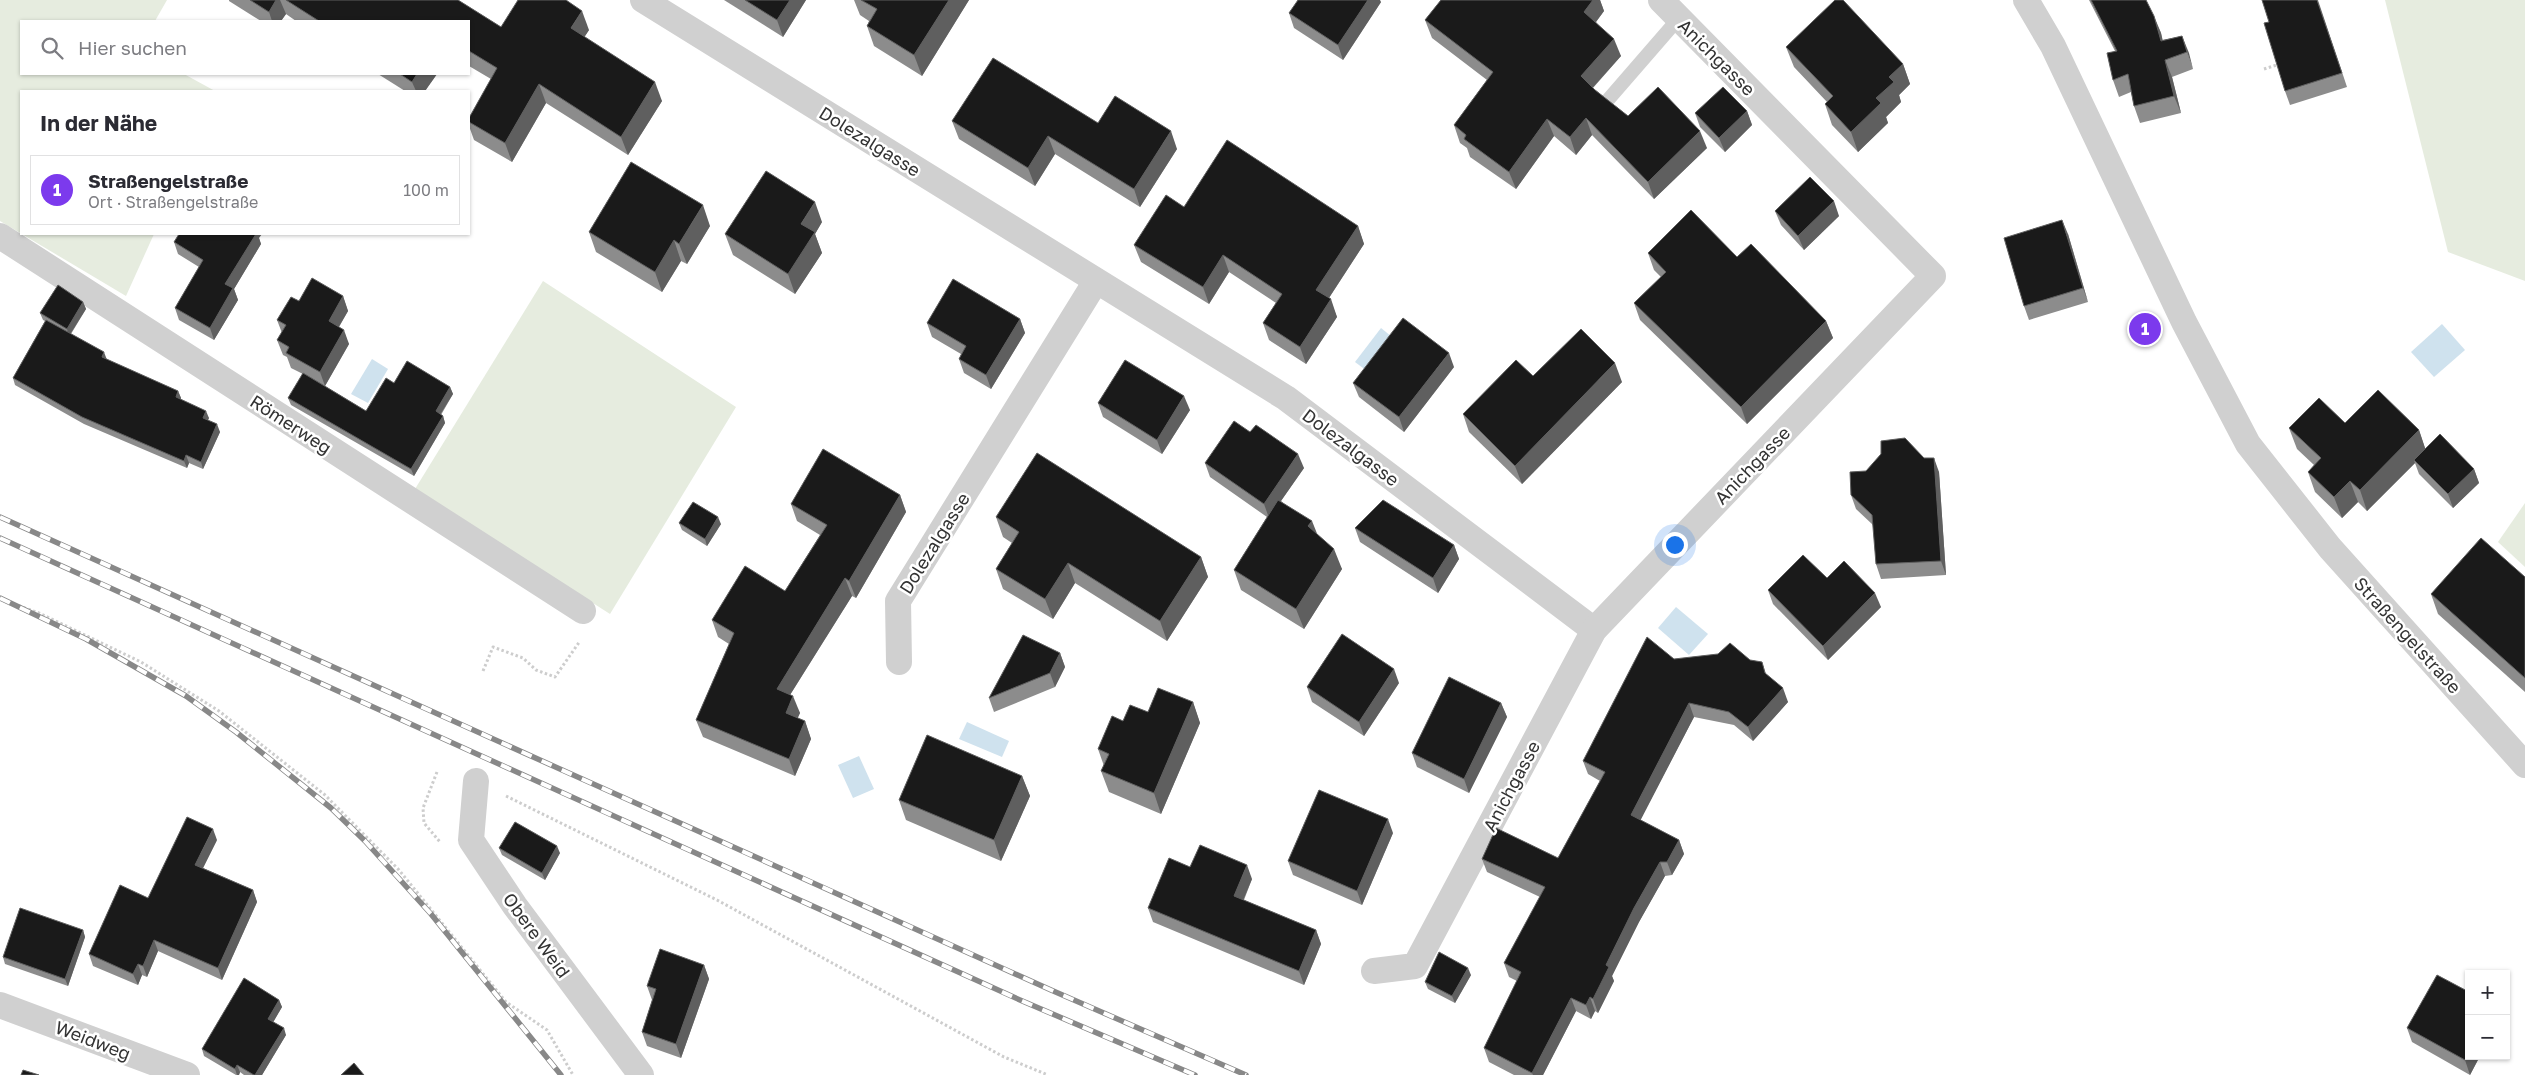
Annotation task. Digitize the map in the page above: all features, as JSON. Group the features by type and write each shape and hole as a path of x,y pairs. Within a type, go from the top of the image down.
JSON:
{"street":[{"name":"Dolezalgasse","path":"642,0 1286,398 1594,630"},
{"name":"Anichgasse","path":"1374,971 1415,966 1594,630 1934,276 1661,0"},
{"name":"Straßengelstraße","path":"2026,0 2053,46 2184,322 2248,444 2330,548 2525,765"},
{"name":"Römerweg","path":"0,236 583,612"},
{"name":"Dolezalgasse","path":"899,662 898,601 1096,281"},
{"name":"Obere Weid","path":"476,781 471,840 515,906 641,1075"},
{"name":"Weidweg","path":"0,1005 187,1075"}],"lane":[{"path":"1607,100 1679,18"}],"path":[{"path":"2264,69 2290,61"},
{"path":"0,599 40,613 141,662 220,711 325,795 399,870 506,1002 546,1030 573,1075"},
{"path":"483,671 494,647 523,658 536,670 555,677 582,638 590,619 583,612"},
{"path":"476,781 717,900 1004,1057 1048,1075"}],"shaded area":[{"path":"0,0 167,0 156,20 20,20 20,75 186,75 213,90 20,90 20,233 0,221"},
{"path":"2385,0 2525,0 2525,281 2448,252"},
{"path":"24,235 154,235 126,296"},
{"path":"543,281 736,407 610,614 415,489"},
{"path":"2525,503 2525,567 2498,542"}],"water":[{"path":"2442,324 2465,350 2434,377 2411,352"},
{"path":"1381,328 1397,341 1371,374 1355,362"},
{"path":"372,359 388,369 368,403 351,394"},
{"path":"1676,607 1708,634 1689,655 1658,628"},
{"path":"967,722 1009,741 1002,757 959,739"},
{"path":"859,756 874,789 853,798 838,765"}],"building":[{"path":"250,0 276,0 269,12"},
{"path":"286,0 458,0 501,27 518,0 566,0 582,11 571,28 655,82 621,137 539,84 505,143 470,123 470,116 497,68 470,52 470,20 317,20"},
{"path":"745,0 790,0 777,20"},
{"path":"861,0 949,0 914,55 867,26 877,9"},
{"path":"1298,0 1368,0 1338,45 1289,13"},
{"path":"1441,0 1593,0 1584,12 1614,39 1581,76 1595,90 1628,116 1658,87 1700,131 1648,182 1586,118 1570,137 1547,119 1509,172 1464,139 1466,135 1454,125 1493,72 1425,20"},
{"path":"1835,0 1843,0 1903,64 1889,77 1894,82 1876,98 1881,103 1851,132 1825,104 1833,96 1786,47"},
{"path":"2091,0 2146,0 2154,16 2161,41 2182,36 2187,52 2165,60 2174,96 2134,106 2128,74 2113,80 2107,53 2117,51"},
{"path":"2262,0 2317,0 2342,73 2285,91 2264,23 2269,22"},
{"path":"993,58 1098,123 1115,96 1171,131 1134,189 1048,136 1028,168 952,121"},
{"path":"402,75 416,75 412,82"},
{"path":"1723,87 1747,111 1719,138 1695,113"},
{"path":"1227,140 1358,226 1316,290 1331,299 1300,347 1263,323 1282,294 1223,255 1203,287 1134,245 1166,195 1184,207"},
{"path":"631,162 703,205 679,244 674,240 655,272 589,232"},
{"path":"766,171 815,202 801,224 815,232 788,274 725,234"},
{"path":"1810,177 1834,201 1798,236 1775,211"},
{"path":"1691,210 1737,257 1751,244 1826,321 1741,407 1634,303 1666,272 1648,253"},
{"path":"2062,220 2083,288 2024,306 2004,238"},
{"path":"178,235 255,235 225,284 233,288 210,328 175,308 203,260 174,242"},
{"path":"312,278 343,296 329,321 344,330 320,372 286,353 289,347 277,340 286,325 277,320 291,297 299,301"},
{"path":"953,279 1020,319 986,375 959,359 966,346 927,323"},
{"path":"58,285 83,302 67,329 40,313"},
{"path":"1403,318 1449,353 1399,417 1353,383"},
{"path":"46,320 104,352 102,357 178,391 176,397 206,411 203,418 217,424 201,462 186,455 184,461 82,417 13,378"},
{"path":"1581,329 1615,363 1515,466 1463,414 1516,360 1533,376"},
{"path":"1125,360 1184,396 1157,440 1098,403"},
{"path":"407,361 450,387 436,411 443,416 411,469 288,398 303,373 366,411 386,378 394,383"},
{"path":"2378,390 2419,430 2360,490 2350,481 2334,497 2308,472 2321,458 2289,428 2319,398 2345,423"},
{"path":"1234,421 1250,432 1256,425 1298,454 1264,504 1205,463"},
{"path":"2440,434 2474,469 2448,494 2414,460"},
{"path":"1905,438 1924,458 1934,458 1941,561 1876,564 1872,515 1851,495 1850,472 1866,471 1881,454 1881,441"},
{"path":"823,449 900,495 849,581 845,578 777,689 793,696 786,713 805,721 789,759 696,720 734,633 712,620 745,566 785,591 827,525 791,504"},
{"path":"1037,453 1201,557 1160,621 1068,563 1045,599 996,569 1019,532 996,517"},
{"path":"1278,500 1312,521 1308,526 1334,549 1296,609 1234,570"},
{"path":"1383,500 1454,545 1433,578 1355,528"},
{"path":"693,502 718,517 705,539 679,523"},
{"path":"2481,538 2525,577 2525,678 2431,594"},
{"path":"1803,555 1827,578 1844,561 1875,593 1823,646 1768,590"},
{"path":"1342,634 1394,669 1359,722 1307,687"},
{"path":"1023,635 1060,653 1050,673 989,698"},
{"path":"1647,637 1674,659 1718,654 1730,643 1750,660 1762,662 1765,673 1783,688 1748,727 1729,712 1689,703 1631,815 1679,840 1667,862 1660,862 1634,908 1606,965 1609,967 1593,999 1590,997 1586,1005 1571,998 1532,1073 1484,1048 1521,972 1504,963 1545,887 1482,859 1496,828 1558,858 1605,772 1583,761"},
{"path":"1449,677 1501,703 1464,779 1412,753"},
{"path":"1158,688 1193,702 1154,793 1101,771 1109,754 1098,749 1112,716 1123,721 1130,705 1148,712"},
{"path":"927,735 1022,776 994,840 899,800"},
{"path":"1319,790 1388,819 1357,891 1288,861"},
{"path":"187,817 213,829 195,865 253,890 218,968 154,940 143,966 138,964 133,974 89,954 120,885 148,898"},
{"path":"515,822 557,846 542,873 499,848"},
{"path":"1200,845 1247,865 1234,896 1316,930 1299,971 1148,908 1169,858 1190,867"},
{"path":"20,908 83,930 65,979 3,957"},
{"path":"660,949 704,965 676,1044 642,1032 656,989 647,986"},
{"path":"1439,952 1468,968 1452,996 1425,982"},
{"path":"2437,975 2465,990 2465,1060 2407,1028"},
{"path":"244,978 279,1000 268,1019 284,1028 255,1075 237,1065 235,1069 202,1049"},
{"path":"354,1063 364,1075 341,1075"},
{"path":"23,1070 39,1075 21,1075"}],"railway":[{"path":"0,517 1051,990 1246,1075"},
{"path":"0,538 1020,1000 1195,1075"},
{"path":"0,598 86,639 186,696 236,732 331,808 365,841 431,914 561,1075"}],"place":[{"name":"Straßengelstraße","path":"2145,329"}]}
